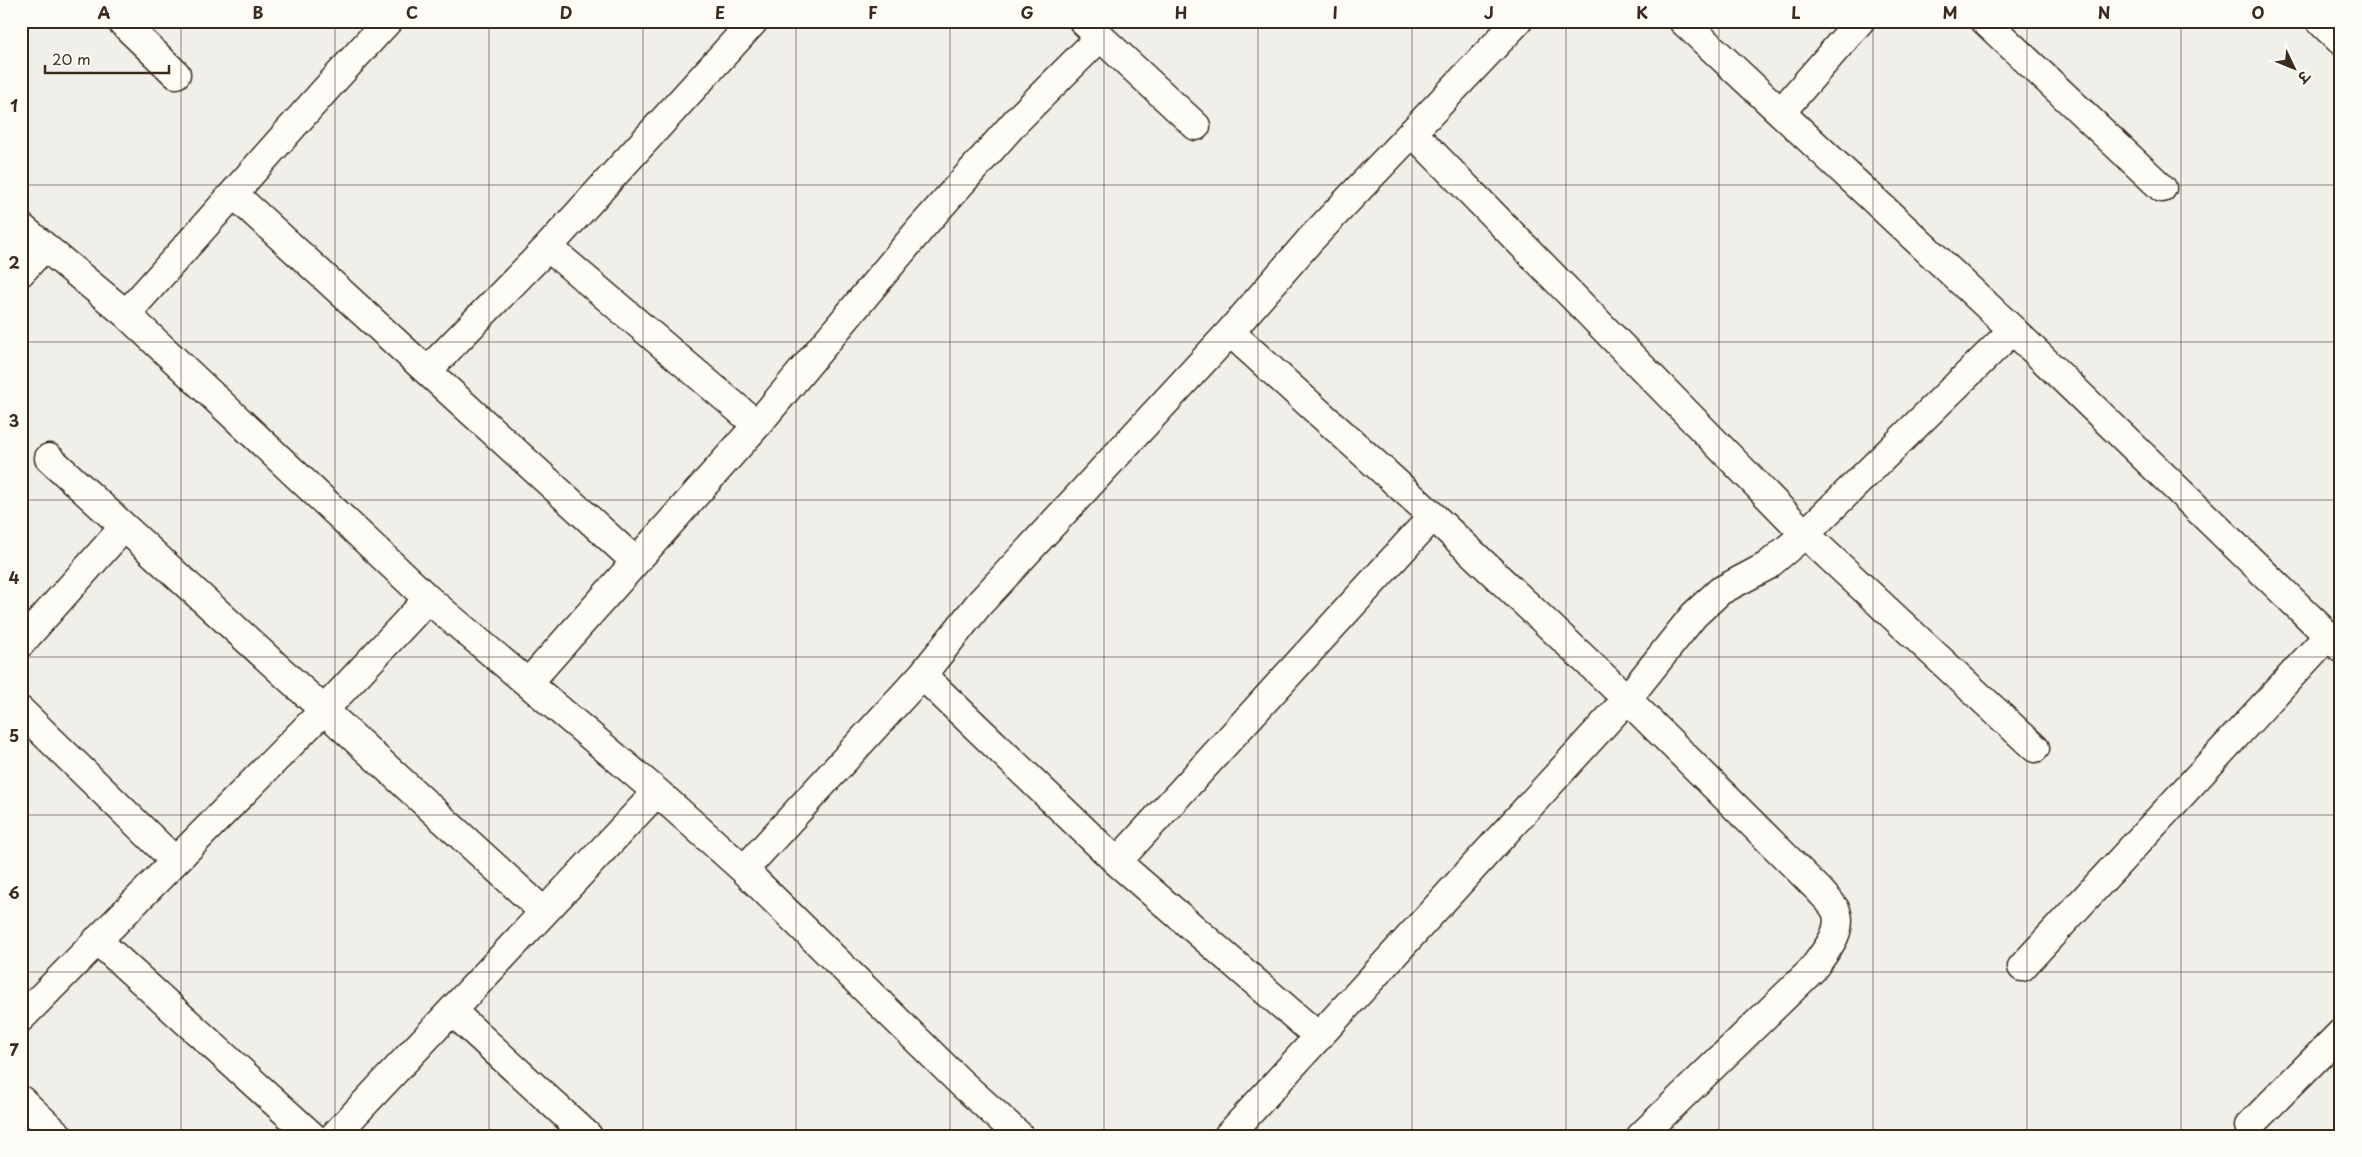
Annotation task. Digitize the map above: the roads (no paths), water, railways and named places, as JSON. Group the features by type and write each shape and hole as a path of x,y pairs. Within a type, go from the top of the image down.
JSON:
{"street":[{"path":"122,21 176,74"},
{"path":"126,314 235,195 303,112 388,21"},
{"path":"427,371 548,247 754,21"},
{"path":"744,870 922,675 979,604 1230,332 1310,240 1518,21"},
{"path":"1683,21 2013,330 2334,642 2022,967"},
{"path":"1781,112 1860,21"},
{"path":"1985,21 2162,188"},
{"path":"2320,21 2341,41"},
{"path":"528,682 757,425 929,219 1018,119 1091,30 1196,126"},
{"path":"1413,133 1805,534 2034,748"},
{"path":"235,195 635,560"},
{"path":"21,227 126,314 428,599 657,792 744,870 962,1083 1020,1136"},
{"path":"21,272 44,247"},
{"path":"548,247 757,425"},
{"path":"1228,1136 1626,699 1694,615 1720,591 1767,566 1805,534 2013,330"},
{"path":"1230,332 1433,516 1626,699 1820,890 1835,910 1838,923 1830,946 1812,970 1641,1136"},
{"path":"49,458 544,912"},
{"path":"1117,862 1433,516"},
{"path":"21,643 124,527"},
{"path":"25,1004 97,940 324,710 428,599"},
{"path":"922,675 1117,862 1319,1038"},
{"path":"21,711 174,860"},
{"path":"334,1136 657,792"},
{"path":"97,940 312,1136"},
{"path":"452,1011 588,1136"},
{"path":"2249,1126 2341,1033"},
{"path":"21,1100 59,1136"}]}
